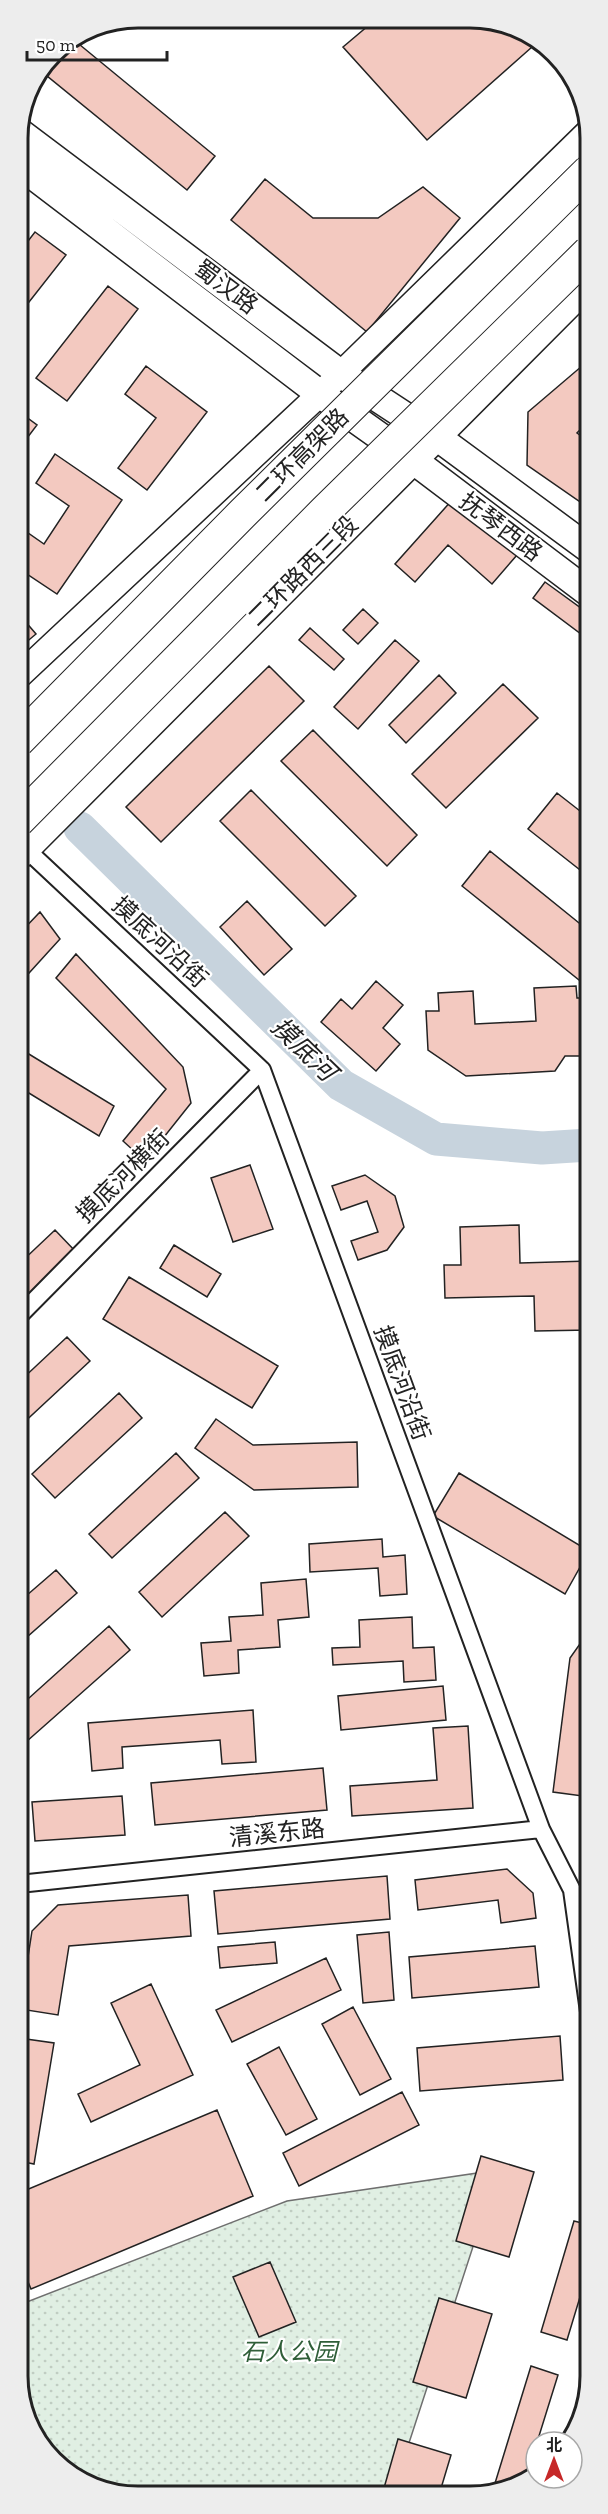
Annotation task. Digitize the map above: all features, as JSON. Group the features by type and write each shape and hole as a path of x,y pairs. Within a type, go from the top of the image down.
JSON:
{"highway":[{"name":"二环高架路","path":"29,730 580,180"},
{"path":"29,835 325,511 580,261"}],"main road":[{"name":"蜀汉路","path":"29,139 341,374 437,436"},
{"path":"29,667 341,374 580,140"},
{"name":"蜀汉路","path":"29,172 320,394 413,460"},
{"name":"二环路西三段","path":"29,835 580,295"},
{"name":"抚琴西路","path":"437,436 580,542"},
{"name":"抚琴西路","path":"413,460 580,587"}],"street":[{"name":"摸底河沿街","path":"29,850 262,1070 541,1829 572,1890 579,1942"},
{"name":"摸底河横街","path":"28,1306 262,1070"},
{"name":"清溪东路","path":"28,1885 541,1829"}],"green space":[{"name":"石人公园","path":"498,2170 395,2486 124,2485 103,2480 84,2471 66,2458 47,2437 34,2411 28,2375 28,2301 287,2201"}],"building":[{"path":"366,28 469,28 505,34 531,48 427,140 343,47"},
{"path":"80,45 215,156 187,190 48,76 66,56"},
{"path":"265,179 313,218 378,218 423,187 460,218 367,332 231,220"},
{"path":"35,232 66,255 29,302 29,240"},
{"path":"108,286 138,309 67,401 36,378"},
{"path":"146,366 207,412 147,490 118,468 156,418 125,394"},
{"path":"580,368 580,430 577,433 580,435 580,502 527,465 528,412"},
{"path":"29,419 37,425 29,436"},
{"path":"55,454 122,500 57,594 29,575 29,533 44,544 69,506 36,483"},
{"path":"453,499 517,555 492,584 448,545 415,582 395,564"},
{"path":"545,582 580,607 580,633 533,598"},
{"path":"363,609 378,623 358,644 343,630"},
{"path":"29,626 36,634 29,640"},
{"path":"310,628 344,659 334,670 299,640"},
{"path":"395,640 419,661 358,729 334,707"},
{"path":"269,666 304,701 161,842 126,807"},
{"path":"439,675 456,693 406,743 389,725"},
{"path":"503,684 538,718 446,808 412,774"},
{"path":"313,730 417,835 387,866 281,761"},
{"path":"251,790 356,896 325,926 220,821"},
{"path":"557,793 580,811 580,870 528,829"},
{"path":"490,851 580,923 580,980 462,886"},
{"path":"247,901 292,949 264,975 220,927"},
{"path":"40,912 60,939 29,973 29,924"},
{"path":"76,954 183,1067 191,1103 145,1161 123,1141 166,1089 56,978"},
{"path":"376,981 403,1005 383,1028 400,1044 376,1071 321,1022 341,999 352,1009"},
{"path":"576,986 577,998 580,998 580,1056 565,1056 555,1071 466,1076 428,1050 426,1011 439,1011 438,993 473,991 475,1024 536,1021 534,988"},
{"path":"29,1054 114,1106 99,1136 29,1093"},
{"path":"250,1165 273,1229 233,1242 211,1178"},
{"path":"365,1175 395,1196 404,1227 387,1250 358,1260 351,1241 378,1232 367,1201 341,1210 332,1186"},
{"path":"519,1225 520,1263 579,1261 579,1330 535,1331 534,1296 445,1298 444,1265 461,1265 460,1227"},
{"path":"55,1230 77,1253 28,1299 28,1255"},
{"path":"174,1245 221,1274 207,1297 160,1268"},
{"path":"129,1277 278,1366 252,1408 103,1319"},
{"path":"67,1337 90,1361 28,1418 28,1373"},
{"path":"119,1393 142,1418 55,1498 32,1474"},
{"path":"216,1419 253,1445 357,1442 358,1487 254,1490 195,1448"},
{"path":"176,1453 199,1478 112,1558 89,1534"},
{"path":"459,1473 579,1545 579,1568 565,1594 433,1516"},
{"path":"225,1512 249,1536 162,1617 139,1592"},
{"path":"382,1539 383,1557 405,1555 407,1594 380,1596 378,1568 310,1572 309,1544"},
{"path":"56,1570 77,1593 28,1636 28,1594"},
{"path":"306,1579 309,1617 278,1620 280,1647 238,1650 239,1673 204,1676 201,1643 231,1641 229,1617 263,1615 261,1583"},
{"path":"412,1617 413,1648 434,1647 436,1680 404,1682 403,1661 333,1665 332,1648 360,1647 359,1620"},
{"path":"109,1626 130,1650 28,1740 28,1699"},
{"path":"579,1645 579,1796 553,1792 570,1658"},
{"path":"443,1686 446,1720 341,1730 338,1696"},
{"path":"253,1710 256,1762 222,1764 220,1740 122,1747 123,1768 92,1771 88,1723"},
{"path":"468,1726 473,1808 352,1816 350,1786 437,1780 433,1728"},
{"path":"323,1768 327,1810 155,1825 151,1783"},
{"path":"122,1796 125,1835 35,1841 32,1802"},
{"path":"507,1869 533,1893 536,1918 501,1923 498,1900 418,1910 415,1880"},
{"path":"387,1876 390,1919 218,1934 214,1891"},
{"path":"188,1895 191,1936 69,1946 58,2015 28,2010 28,1956 32,1931 58,1905"},
{"path":"389,1932 394,2000 363,2003 357,1935"},
{"path":"275,1942 277,1963 220,1968 218,1947"},
{"path":"535,1946 539,1987 412,1998 409,1957"},
{"path":"326,1958 341,1990 232,2042 216,2010"},
{"path":"151,1984 193,2075 91,2122 78,2094 140,2065 111,2003"},
{"path":"353,2007 391,2079 360,2095 322,2024"},
{"path":"560,2036 563,2080 420,2091 417,2048"},
{"path":"28,2039 54,2043 34,2164 28,2163"},
{"path":"279,2047 317,2119 286,2135 247,2064"},
{"path":"402,2092 419,2125 299,2186 283,2153"},
{"path":"217,2110 253,2196 31,2289 28,2282 28,2189"},
{"path":"481,2156 534,2172 509,2257 456,2241"},
{"path":"574,2221 579,2222 579,2300 567,2340 541,2332"},
{"path":"270,2262 296,2322 259,2337 233,2277"},
{"path":"439,2298 492,2314 466,2398 413,2382"},
{"path":"531,2366 558,2375 541,2430 524,2430 524,2471 495,2483"},
{"path":"398,2439 451,2455 442,2486 385,2486"}],"waterway":[{"name":"摸底河","path":"80,828 341,1085 436,1139 542,1148 580,1146"}]}
